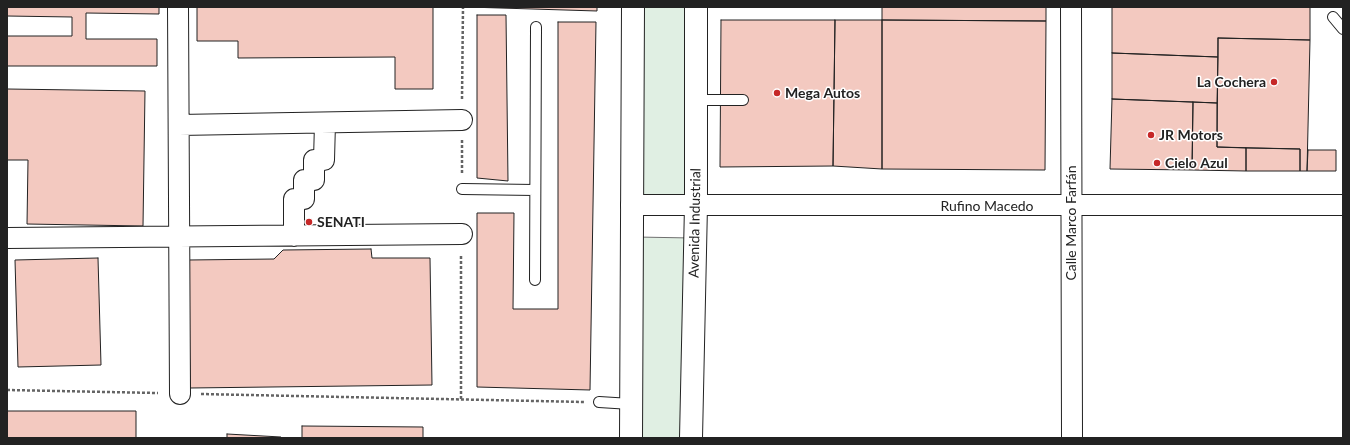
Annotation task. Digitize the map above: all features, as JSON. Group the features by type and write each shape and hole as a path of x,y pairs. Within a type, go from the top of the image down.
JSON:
{"main road":[{"path":"631,438 633,7"},
{"name":"Avenida Industrial","path":"691,438 696,205 700,173 696,100 699,10"}],"street":[{"path":"178,7 180,394"},
{"name":"Calle Marco Farfán","path":"1071,7 1070,206 1072,438"},
{"path":"179,125 462,120"},
{"path":"294,236 294,199 304,199 304,180 314,180 314,160 324,160 325,123"},
{"name":"Rufino Macedo","path":"631,205 1343,205"},
{"path":"7,238 462,234"}],"lane":[{"path":"1333,17 1343,29"},
{"path":"535,280 536,26"},
{"path":"696,100 743,100"},
{"path":"462,189 535,190"},
{"path":"599,402 631,404"}],"path":[{"path":"7,390 599,402"}],"green space":[{"path":"635,7 693,7 693,201 635,200"},
{"path":"636,237 692,238 689,438 636,438"}],"building":[{"path":"7,7 159,7 159,14 86,13 86,39 157,39 157,66 7,66 7,36 72,36 72,17 7,16"},
{"path":"197,7 433,7 433,89 395,89 395,57 238,58 238,41 197,41"},
{"path":"468,7 597,7 597,11"},
{"path":"882,7 1046,7 1046,21 882,20"},
{"path":"1112,7 1310,7 1310,40 1218,38 1218,57 1112,53"},
{"path":"477,15 506,15 508,181 477,178"},
{"name":"Mega Autos","path":"721,20 835,20 833,166 720,167"},
{"path":"835,20 882,20 882,169 833,166"},
{"path":"882,20 1046,21 1045,170 882,169"},
{"path":"558,22 596,22 590,390 477,387 477,213 514,213 513,309 558,309"},
{"path":"1218,38 1310,40 1307,171 1300,171 1300,149 1217,147"},
{"path":"1112,53 1218,57 1217,103 1112,99"},
{"path":"7,89 145,91 143,226 27,224 28,160 7,160"},
{"name":"JR Motors","path":"1112,99 1193,102 1192,170 1110,169"},
{"path":"1193,102 1217,103 1217,147 1246,148 1246,171 1192,170"},
{"path":"1246,148 1300,149 1300,171 1246,171"},
{"path":"1308,150 1336,150 1336,171 1307,171"},
{"path":"371,249 372,258 430,258 432,385 190,388 188,260 274,259 283,250"},
{"path":"98,258 101,365 18,367 15,260"},
{"path":"7,411 136,411 136,438 7,438"},
{"path":"302,426 423,427 423,438 302,438"},
{"path":"227,434 281,437 281,438 227,438"}],"place":[{"name":"La Cochera","path":"1274,82"},
{"name":"Mega Autos","path":"777,93"},
{"name":"JR Motors","path":"1151,135"},
{"name":"Cielo Azul","path":"1157,163"},
{"name":"SENATI","path":"309,222"}]}
